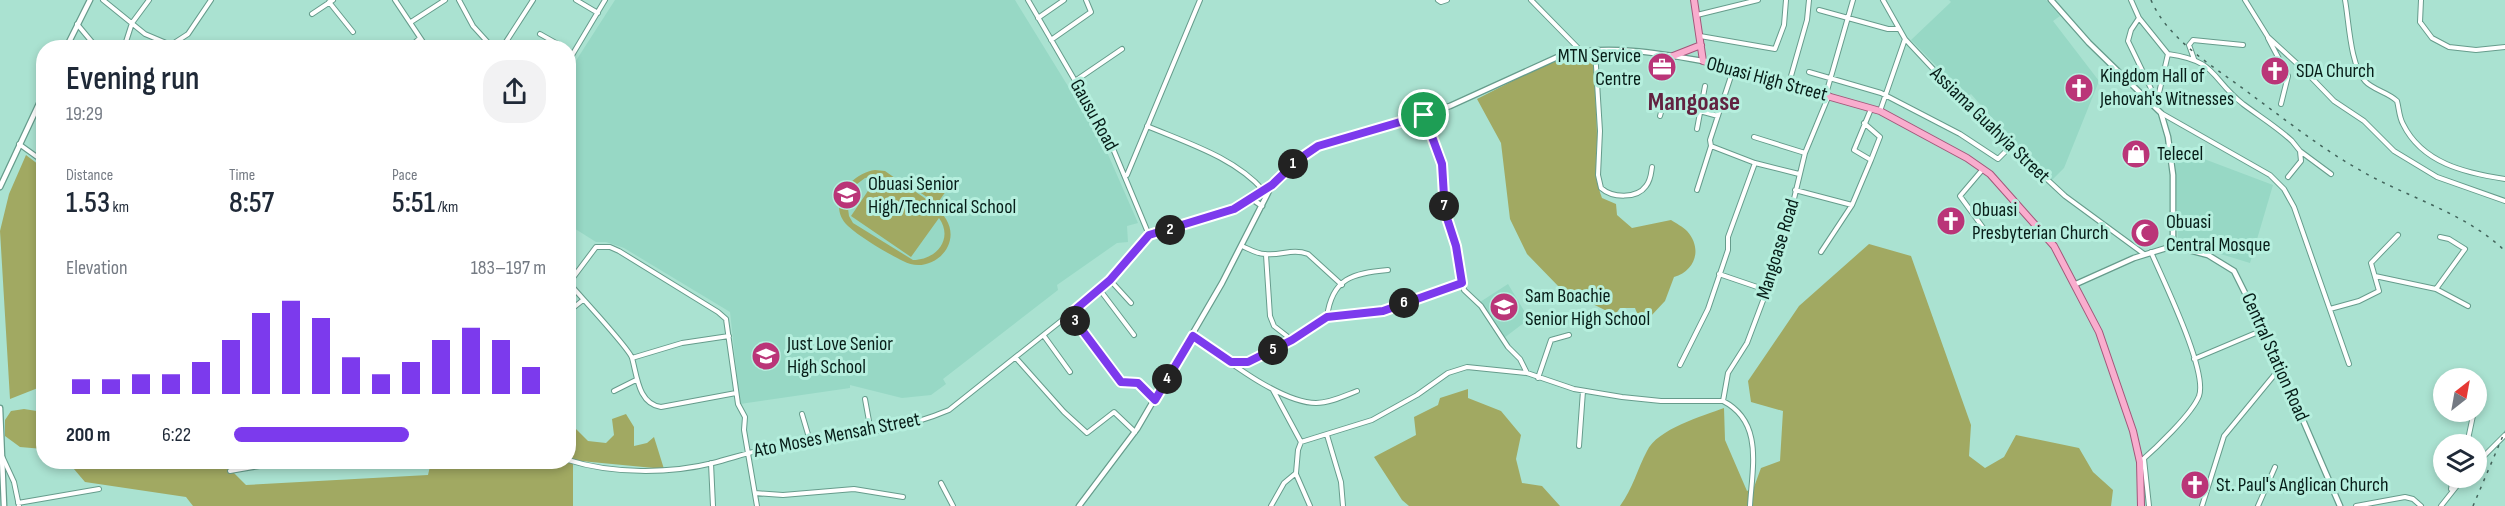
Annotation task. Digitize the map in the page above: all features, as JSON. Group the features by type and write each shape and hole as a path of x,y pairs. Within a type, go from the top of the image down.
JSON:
{"main road":[{"path":"1694,0 1702,61"},
{"path":"1673,56 1701,45"},
{"name":"Obuasi High Street","path":"1702,61 1789,83 1880,111 1983,169 2050,240 2076,284 2112,365 2142,460 2141,506"}],"street":[{"path":"70,40 90,0"},
{"path":"104,0 156,40"},
{"path":"127,40 132,23 149,0"},
{"path":"180,40 188,34 211,0"},
{"path":"395,0 420,38"},
{"path":"411,22 445,0"},
{"path":"459,0 473,26 486,40"},
{"path":"507,40 533,0"},
{"path":"576,0 598,13"},
{"path":"576,50 605,0"},
{"name":"Gausu Road","path":"1028,0 1109,139 1149,235"},
{"path":"1038,18 1064,0"},
{"path":"1051,40 1091,12 1086,0"},
{"path":"1126,176 1200,0"},
{"path":"1438,0 1441,2 1447,0"},
{"path":"1531,0 1581,51"},
{"path":"1697,15 1756,0"},
{"path":"1700,36 1771,51 1777,48 1784,25 1786,0"},
{"path":"1789,83 1808,20 1809,0"},
{"name":"Mangoase Road","path":"1723,401 1728,373 1747,343 1786,232 1798,174 1827,95 1853,0"},
{"name":"Assiama Guahyia Street","path":"1883,0 1905,39 1948,86 2065,196 2144,254"},
{"path":"2051,0 2161,113 2168,137 2174,176 2173,246 2144,254 2076,284"},
{"path":"2131,0 2139,18 2168,54 2195,60 2215,72 2228,91 2287,136 2300,151 2331,174"},
{"path":"2246,0 2288,76 2281,104"},
{"path":"2345,0 2348,34 2361,76 2367,84 2397,101 2403,125 2420,147 2438,161 2472,173 2505,179"},
{"path":"2421,0 2420,22 2427,34 2437,42 2462,49 2505,48"},
{"path":"312,14 331,1 353,32"},
{"path":"1819,10 1888,29 1900,29"},
{"path":"2139,18 2131,30 2128,41 2156,100"},
{"path":"78,24 91,40"},
{"path":"540,34 551,40"},
{"path":"2268,37 2297,62 2334,101 2364,121 2394,151 2437,177 2505,201"},
{"path":"1880,111 1905,39"},
{"path":"2195,60 2189,45 2193,40 2243,45"},
{"path":"1075,81 1122,49"},
{"path":"1595,50 1599,184 1611,194 1640,192 1649,182 1652,167"},
{"name":"Obuasi High Street","path":"1079,506 1135,432 1155,400 1242,246 1272,185 1299,159 1318,146 1424,115 1552,58 1595,50 1673,56 1702,61"},
{"path":"2156,106 2168,63 2168,54"},
{"path":"1697,190 1733,69"},
{"path":"1809,72 1886,95 1975,143 1998,159 2011,146"},
{"path":"1697,129 1705,86"},
{"path":"1660,116 1663,105 1667,102 1718,116"},
{"path":"1871,108 1854,150 1871,160"},
{"path":"0,187 36,109"},
{"path":"2161,113 2270,176 2284,189 2294,207 2349,364"},
{"path":"1424,115 1442,164 1445,212 1456,246 1462,283 1468,294 1481,306 1508,347 1520,359 1527,373"},
{"path":"1821,252 1852,205 1880,137 1864,123"},
{"path":"1147,126 1223,160 1251,176 1264,191"},
{"path":"1754,136 1805,153"},
{"path":"19,143 36,156"},
{"path":"1711,146 1798,174"},
{"path":"2288,177 2301,164 2300,151"},
{"path":"1680,365 1708,309 1728,250 1728,237 1755,162"},
{"path":"1983,169 1960,196 1984,229"},
{"path":"1149,235 1216,217 1252,199 1272,185"},
{"path":"1795,190 1852,205"},
{"path":"1252,199 1262,206"},
{"name":"Ato Moses Mensah Street","path":"576,461 619,469 653,470 711,463 748,451 871,432 931,418 949,410 1100,290 1149,235"},
{"path":"2330,309 2359,301 2379,291 2371,263 2398,235"},
{"path":"2436,289 2465,249 2447,238 2440,237"},
{"path":"1242,246 1266,255 1295,250 1308,254 1342,285"},
{"name":"Central Station Road","path":"2173,246 2208,255 2234,271 2264,330 2340,506"},
{"path":"576,274 596,247 610,247 726,319 736,393 745,417 756,506"},
{"path":"2149,506 2142,460 2194,405 2200,385 2194,359 2151,252"},
{"path":"1266,255 1270,316 1274,326 1292,340"},
{"path":"1327,317 1329,301 1342,285 1360,272 1388,270"},
{"path":"1719,274 1767,290"},
{"path":"2374,276 2436,289 2468,306"},
{"path":"1110,280 1131,303"},
{"path":"1231,362 1248,362 1292,340 1327,317 1383,311 1462,283"},
{"path":"1100,290 1134,335"},
{"path":"576,292 632,358 636,380 655,406 736,393"},
{"path":"576,306 583,300"},
{"path":"1070,314 1121,382 1138,383 1155,400"},
{"path":"2194,359 2264,330"},
{"path":"1538,378 1551,340 1569,335"},
{"path":"632,358 682,343 729,336"},
{"path":"1044,336 1070,372"},
{"path":"1193,336 1272,389 1316,403 1357,391"},
{"path":"1016,358 1064,412 1087,433 1114,412 1135,432"},
{"path":"1301,442 1328,435 1386,413 1448,373 1467,367 1527,373 1583,391 1661,401 1723,401 1741,413 1750,431 1754,448 1750,506"},
{"path":"2202,506 2224,436 2280,368"},
{"path":"614,391 636,380"},
{"path":"1272,389 1301,442 1296,473 1310,506"},
{"path":"1579,446 1583,391"},
{"path":"865,399 871,432"},
{"path":"0,408 4,506"},
{"path":"802,414 810,441"},
{"path":"1328,435 1341,482 1343,506"},
{"path":"2487,453 2505,435"},
{"path":"0,452 12,477 19,504 99,489"},
{"path":"711,463 713,506"},
{"path":"2258,506 2275,467"},
{"path":"230,471 242,469"},
{"path":"1271,506 1284,483 1296,473"},
{"path":"941,483 953,506"},
{"path":"755,493 783,495 854,489 903,497"},
{"path":"2441,506 2451,490"},
{"path":"2356,506 2405,497 2413,499 2421,506"}],"shaded area":[{"name":"Obuasi Senior High/Technical School","path":"615,0 1015,0 1103,143 1138,223 1127,226 1128,242 1117,243 1057,285 1058,290 943,379 946,384 931,395 902,398 850,385 850,388 740,404 730,312 624,248 606,242 596,242 576,229 576,61"},
{"path":"1949,0 2046,0 2060,16 2053,21 2099,81 2064,168 2051,181 2020,150 1971,94 1967,97 1911,40 1951,2"},
{"path":"1572,56 1593,56 1597,127 1596,175 1602,198 1616,204 1617,215 1632,228 1671,220 1687,231 1695,245 1692,265 1674,277 1665,301 1650,317 1639,318 1635,308 1620,308 1615,315 1560,288 1527,254 1510,219 1501,143 1477,99 1540,67"},
{"path":"2175,148 2273,185 2250,263 2178,241"},
{"path":"26,155 36,163 36,389 10,399 0,231 9,194"},
{"path":"885,171 927,200 941,213 950,229 950,239 947,249 941,256 933,262 913,265 882,250 848,226 839,208 840,199 850,183 866,172","holes":["878,176 851,216 911,257 939,218 943,226 943,241 940,247 929,256 913,260 853,223 849,216 847,201 853,187 865,178"]},
{"path":"920,174 946,191 937,204 912,187"},
{"path":"1869,244 1911,256 1971,425 1969,456 1985,468 2004,457 2016,435 2079,448 2093,472 2113,490 2111,506 1620,506 1652,443 1681,424 1724,408 1725,440 1747,491 1754,487 1761,468 1780,461 1783,411 1751,402 1748,381 1799,306"},
{"name":"Sam Boachie Senior High School","path":"1508,284 1529,319 1504,338 1480,302"},
{"path":"1468,389 1468,398 1501,411 1521,435 1516,459 1522,483 1542,486 1560,506 1409,506 1402,500 1374,457 1416,435 1414,417 1438,405 1440,398"},
{"path":"24,409 36,411 36,448 20,447 5,436 5,420 11,411"},
{"path":"626,414 634,427 634,446 647,443 654,437 664,469 576,460 576,429 588,441 606,443 614,435 612,419"},
{"path":"74,469 234,469 234,473 246,485 428,475 429,469 573,469 573,506 193,506 186,497 85,482"}],"railway":[{"path":"2151,0 2159,15 2182,42 2304,134 2376,179 2472,226 2505,251"},
{"path":"2473,506 2505,431"}],"place":[{"name":"MTN Service Centre","path":"1662,67"},
{"name":"SDA Church","path":"2275,71"},
{"name":"Kingdom Hall of Jehovah's Witnesses","path":"2079,88"},
{"name":"Telecel","path":"2136,154"},
{"name":"Obuasi Senior High/Technical School","path":"847,195"},
{"name":"Obuasi Presbyterian Church","path":"1951,221"},
{"name":"Obuasi Central Mosque","path":"2145,233"},
{"name":"Sam Boachie Senior High School","path":"1504,307"},
{"name":"Just Love Senior High School","path":"766,356"},
{"name":"St. Paul's Anglican Church","path":"2195,485"}],"district":[{"name":"Mangoase","path":"1694,102"}],"route":[{"path":"1424,115 1444,170 1445,212 1456,246 1462,283 1369,315 1327,317 1292,340 1248,362 1231,362 1193,336 1155,400 1135,381 1121,382 1070,314 1110,280 1149,235 1216,217 1234,209 1272,185 1299,159 1318,146 1424,115"}]}
